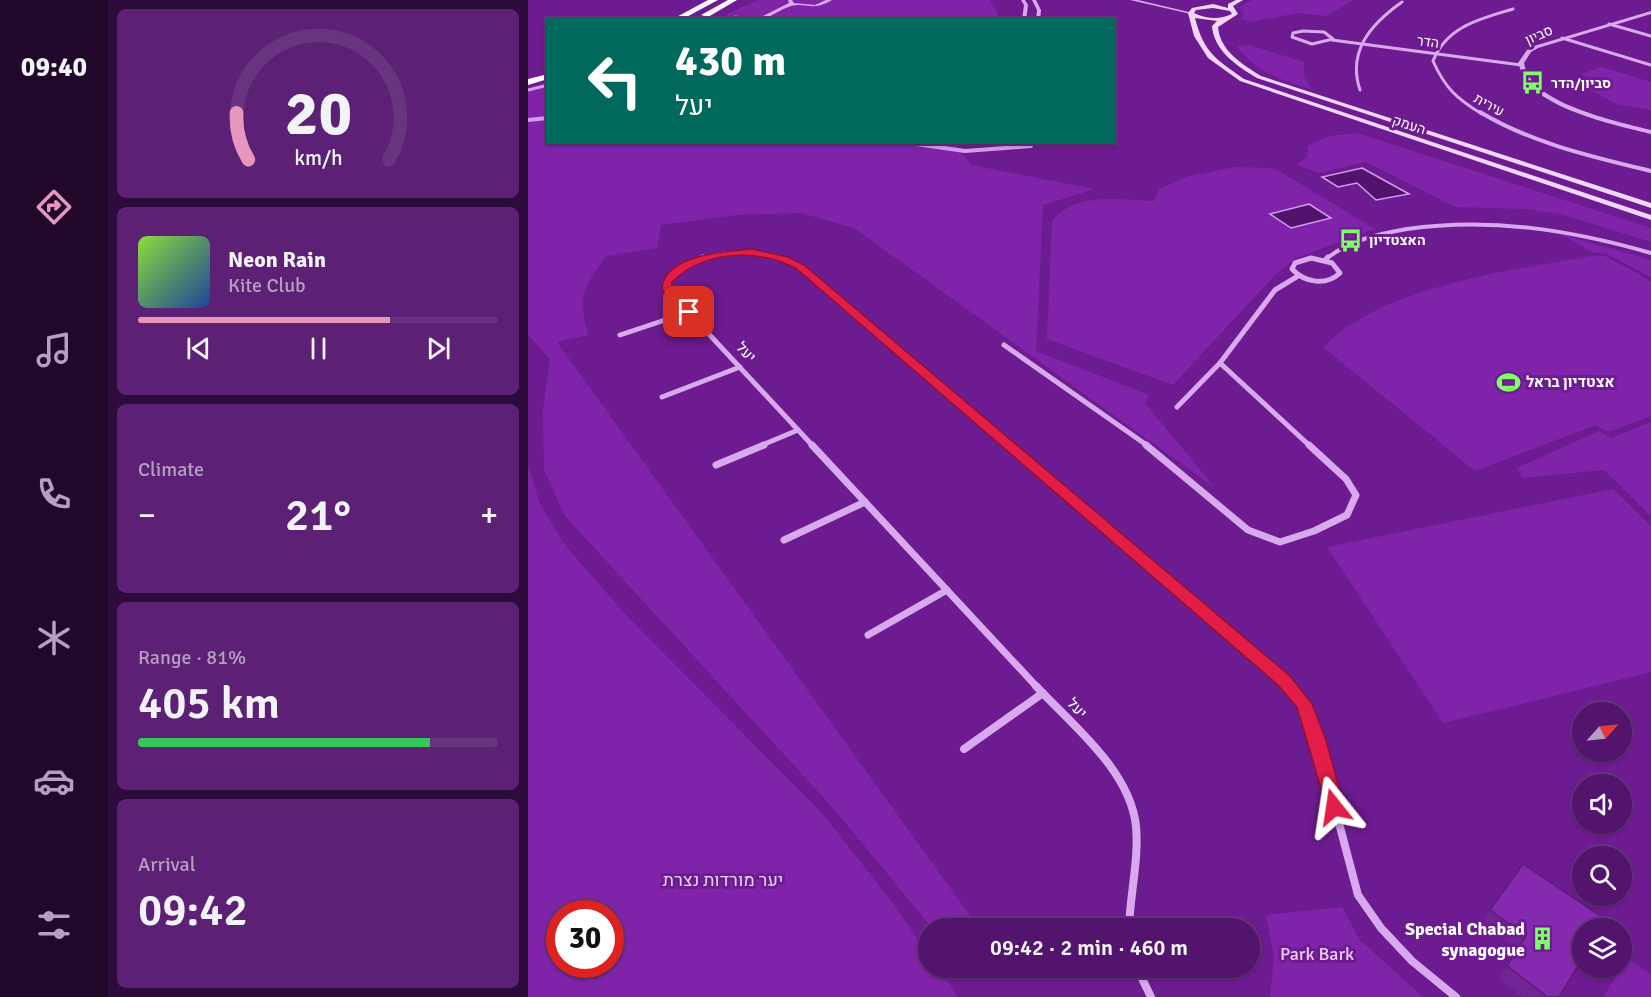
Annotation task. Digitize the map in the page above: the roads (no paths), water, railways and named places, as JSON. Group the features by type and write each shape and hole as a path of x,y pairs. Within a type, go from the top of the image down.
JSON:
{"highway":[{"path":"678,18 714,0"},
{"path":"700,18 734,0"},
{"path":"528,72 546,67"},
{"path":"528,82 546,77"}],"main road":[{"path":"1218,0 1200,7 1191,14 1203,19 1224,19 1235,14 1230,5 1240,0"},
{"path":"1200,7 1232,10"},
{"name":"העמק","path":"1191,14 1197,36 1210,57 1242,80 1651,218"},
{"name":"העמק","path":"1224,19 1215,26 1216,35 1235,61 1259,77 1651,206"}],"street":[{"path":"780,18 830,0"},
{"path":"1023,0 1026,5 1024,18"},
{"path":"1034,0 1040,10 1038,18"},
{"path":"1132,0 1191,14"},
{"path":"1150,0 1200,7"},
{"path":"760,18 789,2 808,6"},
{"path":"1360,90 1355,65 1362,44 1390,10 1402,2"},
{"path":"1435,53 1443,40 1459,27 1512,9"},
{"name":"סביון","path":"1651,12 1562,38 1528,51 1521,65 1525,76 1534,87 1547,96 1595,116 1651,132"},
{"path":"1609,24 1651,36"},
{"name":"הדר","path":"1332,40 1329,34 1318,31 1302,31 1292,34 1294,39 1309,43 1332,40 1521,65"},
{"path":"1562,38 1651,65"},
{"name":"עירית","path":"1435,53 1434,68 1442,82 1457,99 1478,112 1556,145 1651,171"},
{"path":"1325,260 1343,246 1388,232 1421,226 1490,223 1553,229 1651,253"},
{"name":"יעל","path":"1129,918 1128,905 1137,839 1129,797 1099,754 667,289 667,282 683,266 716,255 752,252 785,259 800,267 1284,681 1304,704 1317,740 1358,895 1381,928 1404,953 1456,997"},
{"path":"1299,260 1325,260 1340,270 1338,277 1319,282 1298,276 1292,269 1299,260"},
{"path":"1177,407 1220,363 1275,290 1298,276"},
{"path":"620,335 689,312"},
{"path":"1004,345 1143,442 1248,530 1280,542 1314,531 1347,515 1356,495 1346,479 1220,363"},
{"path":"662,397 740,367"},
{"path":"716,465 798,430"},
{"path":"784,540 865,502"},
{"path":"868,634 947,590"},
{"path":"964,749 1043,693"},
{"path":"1142,978 1151,997"}],"waterway":[{"path":"528,90 546,86"},
{"path":"528,120 546,118"},
{"path":"916,144 965,151 1031,146"}],"place":[{"name":"סביון/הדר","path":"1533,83"},
{"name":"האצטדיון","path":"1351,240"},
{"name":"אצטדיון בראל","path":"1508,382"},
{"name":"Special Chabad synagogue","path":"1543,939"}],"park label":[{"name":"יער מורדות נצרת","path":"723,880"},
{"name":"Park Bark","path":"1317,954"}]}
